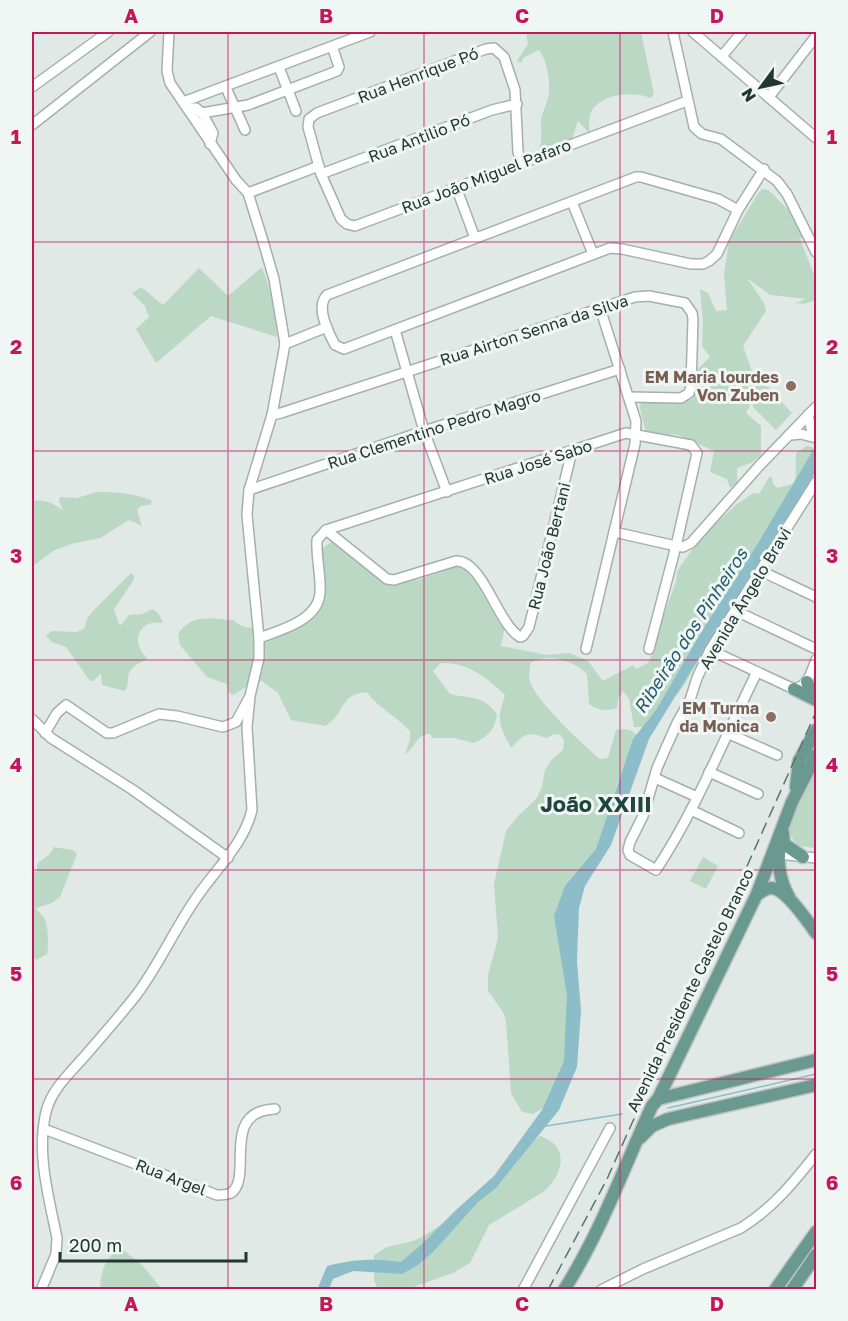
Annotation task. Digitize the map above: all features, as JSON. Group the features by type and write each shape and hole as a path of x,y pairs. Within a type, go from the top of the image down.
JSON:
{"main road":[{"path":"807,682 816,694"},
{"path":"794,689 816,700"},
{"path":"796,793 799,761 816,730"},
{"path":"816,755 796,793 777,849 783,885 816,933"},
{"path":"783,829 784,844 803,857"},
{"name":"Avenida Presidente Castelo Branco","path":"564,1290 578,1268 652,1107 777,849"},
{"path":"757,894 773,888 784,894 794,904"},
{"path":"668,1119 658,1115 652,1107 816,1060"},
{"path":"638,1141 652,1126 668,1119 816,1085"},
{"path":"775,1290 816,1232"},
{"path":"792,1290 816,1255"}],"street":[{"path":"32,87 108,32"},
{"path":"32,125 150,32"},
{"path":"41,1290 56,1254 57,1238 44,1178 45,1113 56,1090 138,992 183,917 211,877 228,858 250,820 252,810 248,727 250,696 259,658 259,638 248,547 247,515 249,490 272,415 285,344 274,279 248,193 210,144 173,88 167,71 169,32"},
{"path":"185,105 370,32"},
{"path":"673,32 694,128 722,140 764,169 777,181 787,194 816,252"},
{"path":"693,32 815,135"},
{"path":"722,56 742,32"},
{"path":"769,96 816,36"},
{"name":"Rua Henrique Pó","path":"320,170 308,127 311,116 486,49 494,48 504,57 515,90 518,152 521,162"},
{"path":"202,113 235,109 337,71 339,67 333,49"},
{"path":"280,70 296,111"},
{"path":"227,90 245,130"},
{"name":"Rua João Miguel Pafaro","path":"320,170 341,219 351,226 687,101"},
{"name":"Rua Antilio Pó","path":"248,193 492,110 517,104"},
{"path":"185,105 196,108 202,113 213,133 210,144"},
{"path":"738,210 718,199 641,177 572,201 324,297 321,306 335,345 344,349 610,248 691,264 703,264 717,254 738,210 764,169"},
{"path":"456,187 475,238"},
{"path":"572,201 593,254"},
{"name":"Rua Airton Senna da Silva","path":"272,415 634,297 649,296 685,303 692,313 691,386 688,393 681,398 629,397"},
{"path":"586,649 636,434 636,420 600,308"},
{"path":"285,344 327,327"},
{"path":"395,330 424,431 447,492"},
{"name":"Rua Clementino Pedro Magro","path":"249,490 424,431 620,369"},
{"path":"614,532 682,547 695,540 760,465 816,407"},
{"path":"808,415 816,438"},
{"name":"Rua José Sabo","path":"326,530 616,436 636,434 691,445 697,453 649,649"},
{"path":"790,435 801,434 816,438"},
{"name":"Rua João Bertani","path":"326,530 387,579 394,580 456,561 465,562 475,571 509,628 520,637 528,631 572,451"},
{"name":"Avenida Ângelo Bravi","path":"691,810 656,870 630,855 628,850 630,842 643,816 657,768 690,700 710,650 816,482"},
{"path":"259,638 285,629 316,607 320,593 317,540 326,530"},
{"path":"761,571 816,597"},
{"path":"736,611 816,649"},
{"path":"710,650 794,689 807,682 816,660"},
{"path":"739,833 691,810 757,672"},
{"path":"32,735 43,731 57,712 66,705 107,733 113,733 159,714 177,716 223,728 236,722 250,696"},
{"path":"32,719 43,731 133,790 228,858"},
{"path":"727,733 777,755"},
{"path":"709,772 758,794"},
{"path":"655,778 697,797"},
{"path":"777,849 803,857 816,858"},
{"path":"780,873 787,862 803,857"},
{"name":"Rua Argel","path":"44,1129 217,1195 230,1194 237,1186 243,1131 250,1116 264,1109 275,1109"},
{"path":"523,1290 610,1128"},
{"path":"601,1290 643,1269 741,1228 754,1220 781,1196 816,1155"}],"green space":[{"path":"526,32 641,32 654,94 651,98 628,94 603,100 592,110 589,122 590,134 578,121 571,142 564,146 555,145 541,154 538,152 541,139 541,119 549,95 548,76 546,64 539,50 523,58 522,63 517,61 528,44"},
{"path":"763,189 773,194 802,225 805,235 800,239 816,280 816,300 804,304 795,303 806,299 770,295 747,278 764,303 766,311 743,346 756,382 767,386 792,413 776,430 752,406 766,389 756,393 746,413 761,426 761,455 751,463 737,468 737,484 730,488 727,479 710,472 714,451 678,435 646,433 640,408 641,398 670,404 693,399 698,388 698,369 710,357 702,346 700,289 708,293 716,311 727,310 724,274 729,241"},
{"path":"262,267 272,301 277,337 211,316 156,363 136,329 149,317 145,306 132,293 141,287 163,305 199,268 228,296"},
{"path":"807,446 816,451 740,587 735,603 682,688 650,727 634,727 629,699 623,691 618,699 617,708 603,710 596,708 589,704 587,674 581,669 552,658 530,663 529,677 539,697 559,721 600,759 608,758 616,730 630,730 640,740 618,781 598,852 573,901 577,1053 550,1104 533,1114 522,1112 511,1093 506,1021 503,1012 488,991 488,975 498,938 494,884 506,831 536,799 542,787 545,770 552,759 563,750 564,740 560,735 554,734 547,738 531,734 524,736 511,748 500,722 500,711 505,695 468,668 451,663 441,663 433,671 450,694 476,699 487,704 497,715 494,725 487,735 474,743 454,738 432,738 430,734 422,736 405,755 410,731 367,692 357,694 346,701 337,716 325,726 291,720 278,693 262,681 252,683 233,695 228,692 227,684 207,677 180,645 178,634 190,622 203,618 233,620 245,627 259,627 263,633 301,623 318,596 319,563 323,548 333,541 395,584 421,579 463,563 471,571 470,574 501,626 505,627 501,646 547,655 569,653 588,661 603,681 633,665 636,669 648,663 656,647 654,640 676,582 677,571 701,537 736,505 753,493 759,494 769,477 772,477 773,484 777,488 793,484 796,476 797,452"},
{"path":"96,492 132,495 152,501 150,505 141,506 137,510 142,526 129,520 100,538 71,544 53,551 32,567 32,501 48,502 63,510 59,501 60,497 77,498"},
{"path":"131,573 134,576 133,581 114,609 119,624 121,625 129,615 142,614 153,609 159,614 163,623 148,624 140,632 139,644 147,658 130,671 125,691 102,685 101,673 90,681 66,647 52,642 46,636 52,631 76,632 84,629 93,611"},
{"path":"816,768 816,848 798,846 790,834 790,823"},
{"path":"54,847 73,850 77,854 60,897 52,903 36,908 46,922 48,942 47,954 36,960 32,956 32,873 37,871 37,864 50,854"},
{"path":"703,857 718,866 706,889 690,881"},
{"path":"540,1136 550,1141 560,1154 561,1162 555,1178 543,1192 489,1225 470,1263 453,1273 408,1289 378,1289 374,1280 374,1255 387,1247 422,1237 467,1208 514,1166 532,1142"},
{"path":"122,1249 142,1265 162,1289 108,1289 100,1286 105,1264 112,1255"}],"water":[{"path":"815,447 816,470 804,495 649,739 611,845 585,886 579,908 577,961 581,1011 577,1067 559,1110 495,1189 478,1202 434,1251 418,1265 402,1274 353,1271 333,1279 329,1289 317,1290 327,1266 364,1260 401,1262 494,1176 542,1110 564,1061 567,995 554,916 565,886 596,849 633,739 656,710"}],"waterway":[{"path":"668,1108 816,1074"},
{"path":"546,1126 622,1114"}],"railway":[{"path":"548,1290 607,1179 816,712"}],"place":[{"name":"EM Maria lourdes Von Zuben","path":"791,386"},
{"name":"EM Turma da Monica","path":"771,717"}],"district":[{"name":"João XXIII","path":"596,804"}],"water label":[{"name":"Ribeirão dos Pinheiros","path":"691,631"}]}
